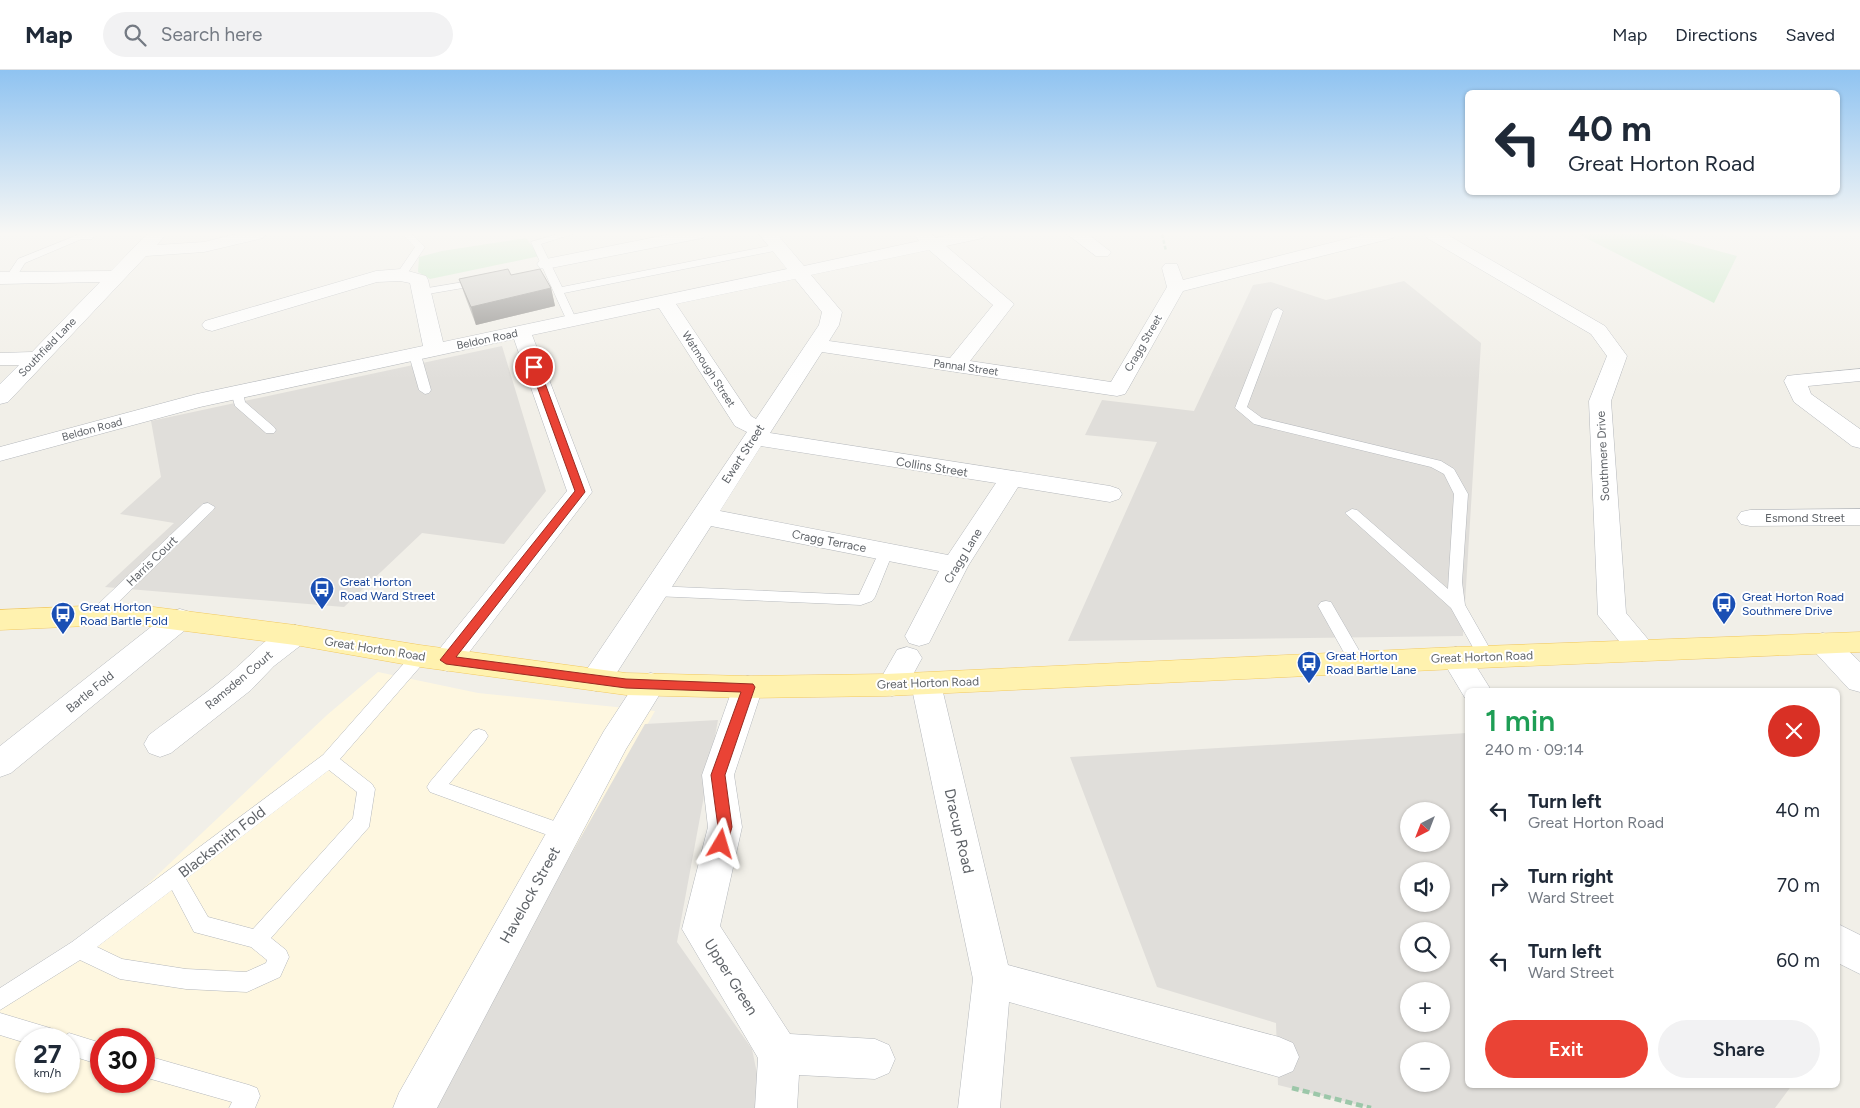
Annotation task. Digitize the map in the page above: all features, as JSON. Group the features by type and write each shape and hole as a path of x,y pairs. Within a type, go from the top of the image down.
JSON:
{"main road":[{"name":"Great Horton Road","path":"0,620 130,614 295,635 433,658 596,680 748,687 911,666 1358,663 1486,656 1860,642"}],"street":[{"name":"Southfield Lane","path":"1,396 35,358 111,282"},
{"path":"212,325 357,282"},
{"path":"420,282 422,292 424,352"},
{"name":"Beldon Road","path":"0,454 196,401 750,282"},
{"name":"Ewart Street","path":"596,680 829,325 832,312 808,282"},
{"path":"955,366 1004,304 978,282"},
{"name":"Cragg Street","path":"1116,389 1171,282"},
{"name":"Southmere Drive","path":"1516,282 1598,330 1617,356 1600,401 1612,615 1642,650"},
{"name":"Watmough Street","path":"664,301 742,420 757,434"},
{"path":"433,658 580,492 521,332"},
{"name":"Pannal Street","path":"815,345 1116,389"},
{"path":"0,360 35,358"},
{"path":"1860,375 1795,380 1802,397 1860,441"},
{"name":"Collins Street","path":"757,434 1011,479 1110,494"},
{"name":"Cragg Lane","path":"911,666 955,565 1011,479"},
{"name":"Cragg Terrace","path":"703,516 955,565"},
{"name":"Esmond Street","path":"1750,518 1860,517"},
{"name":"Bartle Fold","path":"0,764 180,619"},
{"name":"Ramsden Court","path":"160,744 240,682 264,658 295,635"},
{"path":"1823,643 1860,681"},
{"path":"1456,658 1475,688"},
{"name":"Dracup Road","path":"911,666 992,978 979,1108"},
{"name":"Havelock Street","path":"414,1108 615,740 651,684"},
{"name":"Upper Green","path":"748,687 718,775 725,827 701,929 779,1054"},
{"path":"1840,943 1860,956"},
{"path":"992,978 1279,1058"},
{"path":"776,1108 779,1054 875,1059"}],"lane":[{"path":"422,292 476,282"},
{"path":"554,282 572,321"},
{"path":"558,291 594,282"},
{"path":"1278,310 1241,408 1258,421 1436,464 1449,472 1461,494 1455,582 1457,604"},
{"path":"424,352 425,390"},
{"path":"237,392 239,404 270,430"},
{"name":"Harris Court","path":"96,615 208,507"},
{"path":"1352,513 1457,604 1486,656"},
{"path":"654,591 802,599 861,600 867,596 886,552"},
{"path":"1326,606 1358,663"},
{"name":"Blacksmith Fold","path":"0,1000 79,949 328,760 433,658"},
{"path":"479,736 436,787 564,833"},
{"path":"257,939 362,822 366,789 328,760"},
{"path":"79,949 120,969 186,979 247,982 273,970 279,956 257,939 201,925 175,878"},
{"path":"0,1024 15,1028"},
{"path":"155,1069 249,1096 241,1108"}],"path":[{"path":"1279,1058 1278,1084 1371,1108"}],"shaded area":[{"path":"1272,282 1326,300 1398,282 1406,282 1481,343 1463,636 1068,641 1157,442 1085,435 1102,400 1194,411 1253,285"},
{"path":"502,346 546,491 504,544 422,533 344,607 105,587 174,523 120,514 161,477 151,421"},
{"path":"378,672 478,693 655,711 431,1108 0,1108 0,1000 79,949 327,715"},
{"path":"718,720 677,942 752,1049 764,1108 430,1108 450,1068 645,724"},
{"path":"1465,733 1465,1088 1790,1088 1775,1108 1371,1108 1278,1085 1276,1023 1157,987 1070,757"}],"green space":[{"path":"1673,282 1724,282 1714,303"}],"building":[{"path":"460,282 548,282 551,288 471,307"}],"place":[{"name":"Great Horton Road Ward Street","path":"322,610"},
{"name":"Great Horton Road Southmere Drive","path":"1724,625"},
{"name":"Great Horton Road Bartle Fold","path":"63,635"},
{"name":"Great Horton Road Bartle Lane","path":"1309,684"}],"route":[{"path":"534,367 580,492 446,660 626,684 748,687 718,775 725,827 721,844"}]}
